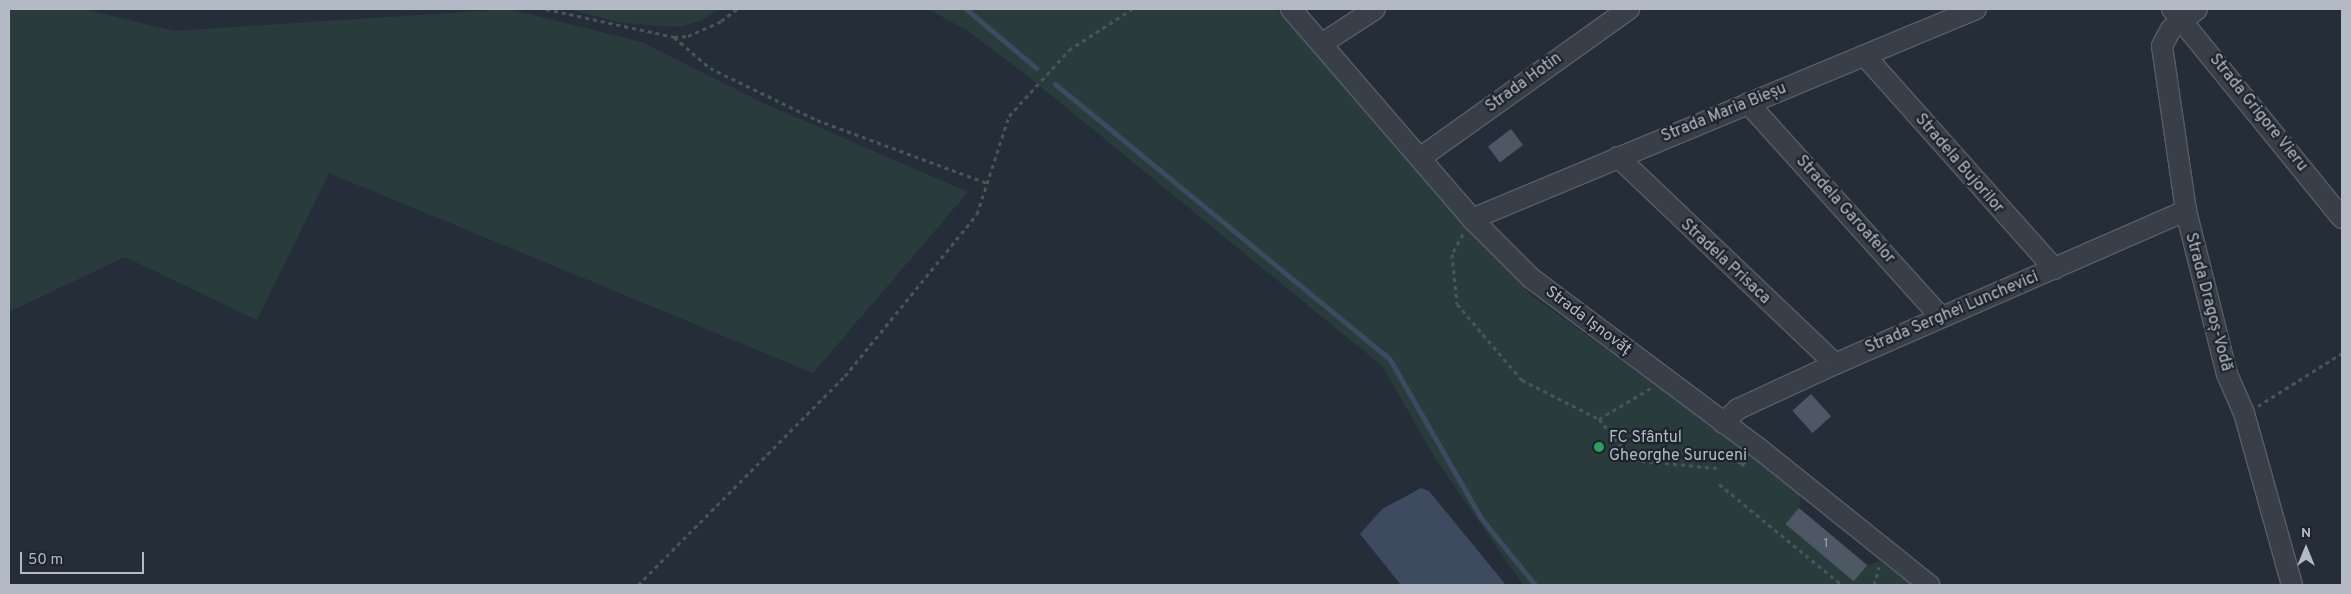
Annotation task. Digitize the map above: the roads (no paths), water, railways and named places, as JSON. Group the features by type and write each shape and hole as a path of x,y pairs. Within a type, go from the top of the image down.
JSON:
{"street":[{"name":"Strada Ișnovăț","path":"1291,9 1323,43 1472,219 1531,278 1723,423 1928,585"},
{"path":"1323,43 1374,9"},
{"name":"Strada Hotin","path":"1420,158 1629,9"},
{"name":"Strada Maria Bieșu","path":"1472,219 1748,102 1865,56 1976,9"},
{"name":"Strada Dragoș-Vodă","path":"2184,12 2164,37 2162,46 2186,212 2227,374 2244,413 2292,585"},
{"name":"Strada Grigore Vieru","path":"2184,12 2342,218"},
{"name":"Stradela Bujorilor","path":"1865,56 2054,269"},
{"name":"Stradela Garoafelor","path":"1748,102 1941,316"},
{"name":"Stradela Prisaca","path":"1618,157 1835,364"},
{"name":"Strada Serghei Lunchevici","path":"1723,423 1738,409 1835,364 1941,316 2186,212"}],"water":[{"path":"1421,488 1429,491 1506,585 1401,585 1360,534 1382,509"}],"waterway":[{"path":"966,9 1036,68"},
{"path":"1055,84 1389,358 1481,518 1535,585"}],"place":[{"name":"FC Sfântul Gheorghe Suruceni","path":"1599,447"}]}
